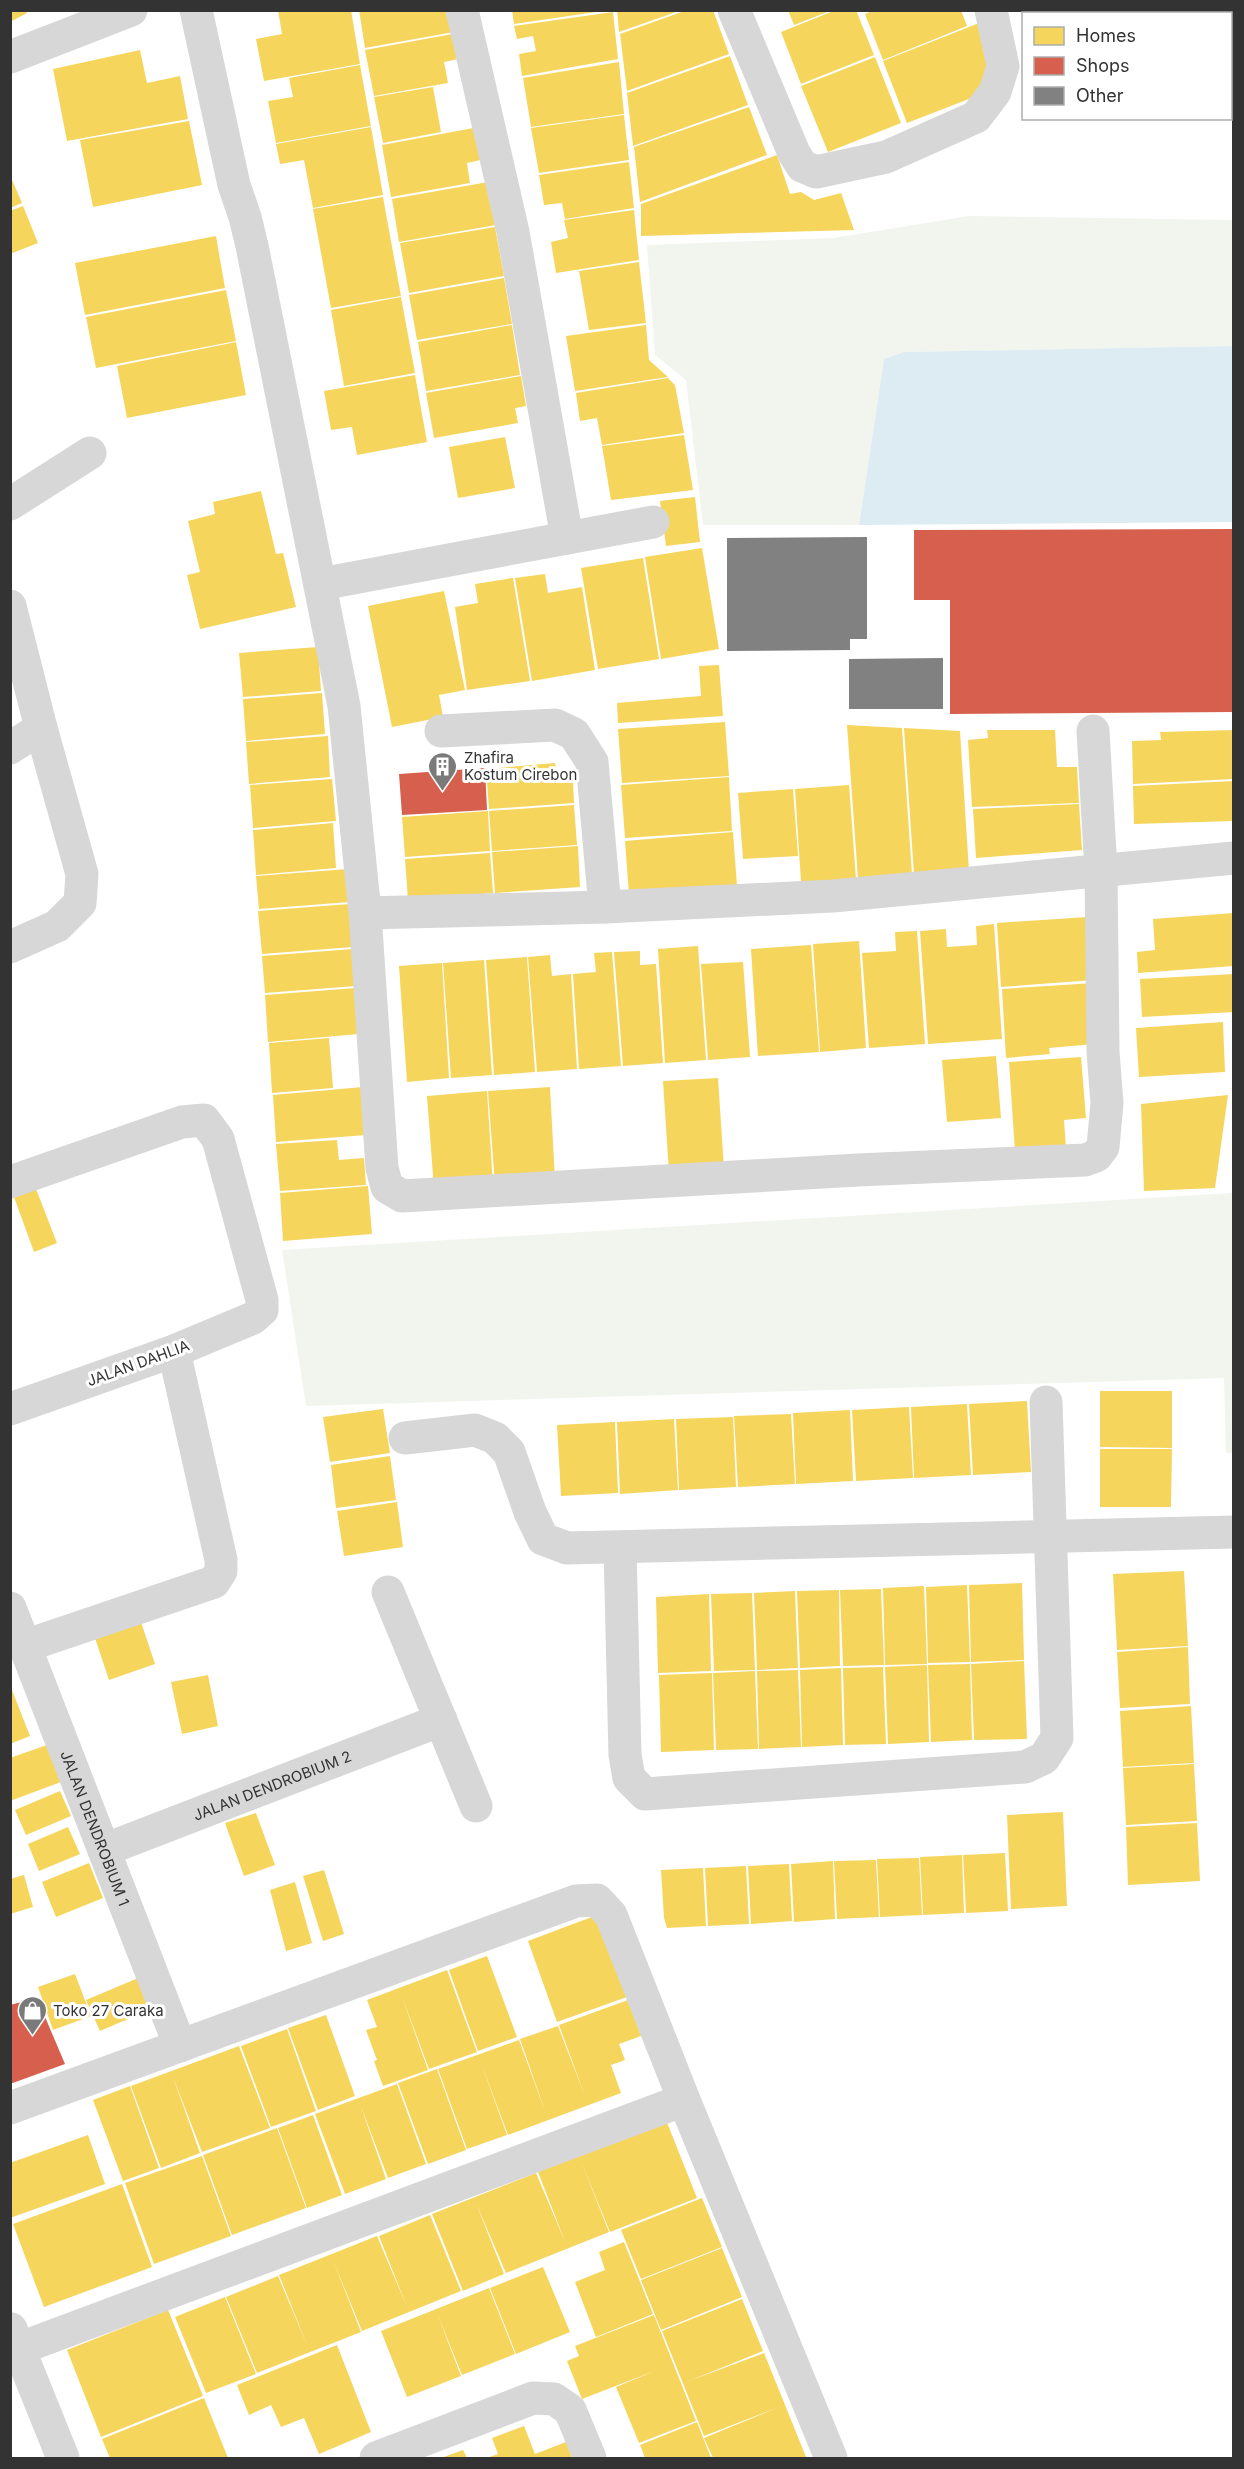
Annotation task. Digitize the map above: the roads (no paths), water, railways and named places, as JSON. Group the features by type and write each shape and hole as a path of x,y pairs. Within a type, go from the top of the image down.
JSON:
{"street":[{"path":"10,57 131,10"},
{"path":"196,10 234,185 245,217 344,706 365,913 382,1168 387,1187 402,1196 1085,1160 1096,1156 1103,1147 1107,1103 1103,1052 1101,871 1093,731"},
{"path":"462,10 513,232 567,538"},
{"path":"734,10 794,153 802,166 816,172 886,157 976,117 995,92 1003,66 991,10"},
{"path":"10,504 90,453"},
{"path":"321,584 653,522"},
{"path":"10,606 82,874 80,903 57,926 10,947"},
{"path":"441,730 555,725 574,734 592,762 605,907"},
{"path":"10,748 41,728"},
{"path":"365,913 605,907 833,896 1233,858"},
{"name":"JALAN DAHLIA","path":"10,1182 182,1122 204,1120 218,1139 262,1300 262,1310 253,1318 174,1351 10,1409"},
{"path":"25,1646 214,1582 221,1571 221,1560 174,1351"},
{"path":"620,1548 625,1755 629,1778 645,1794 1024,1767 1044,1758 1057,1738 1046,1402"},
{"path":"405,1438 475,1430 495,1438 509,1452 543,1539 567,1548 1233,1532"},
{"path":"388,1592 476,1806"},
{"name":"JALAN DENDROBIUM 1","path":"10,1608 180,2046"},
{"name":"JALAN DENDROBIUM 2","path":"104,1850 441,1720"},
{"path":"10,2108 576,1901 597,1899 611,1915 684,2100 831,2458"},
{"path":"63,2458 13,2343 684,2100"},
{"path":"376,2458 534,2398 554,2399 570,2410 590,2458"}],"place":[{"name":"Zhafira Kostum Cirebon","path":"443,792"},
{"name":"Toko 27 Caraka","path":"32,2036"}]}
